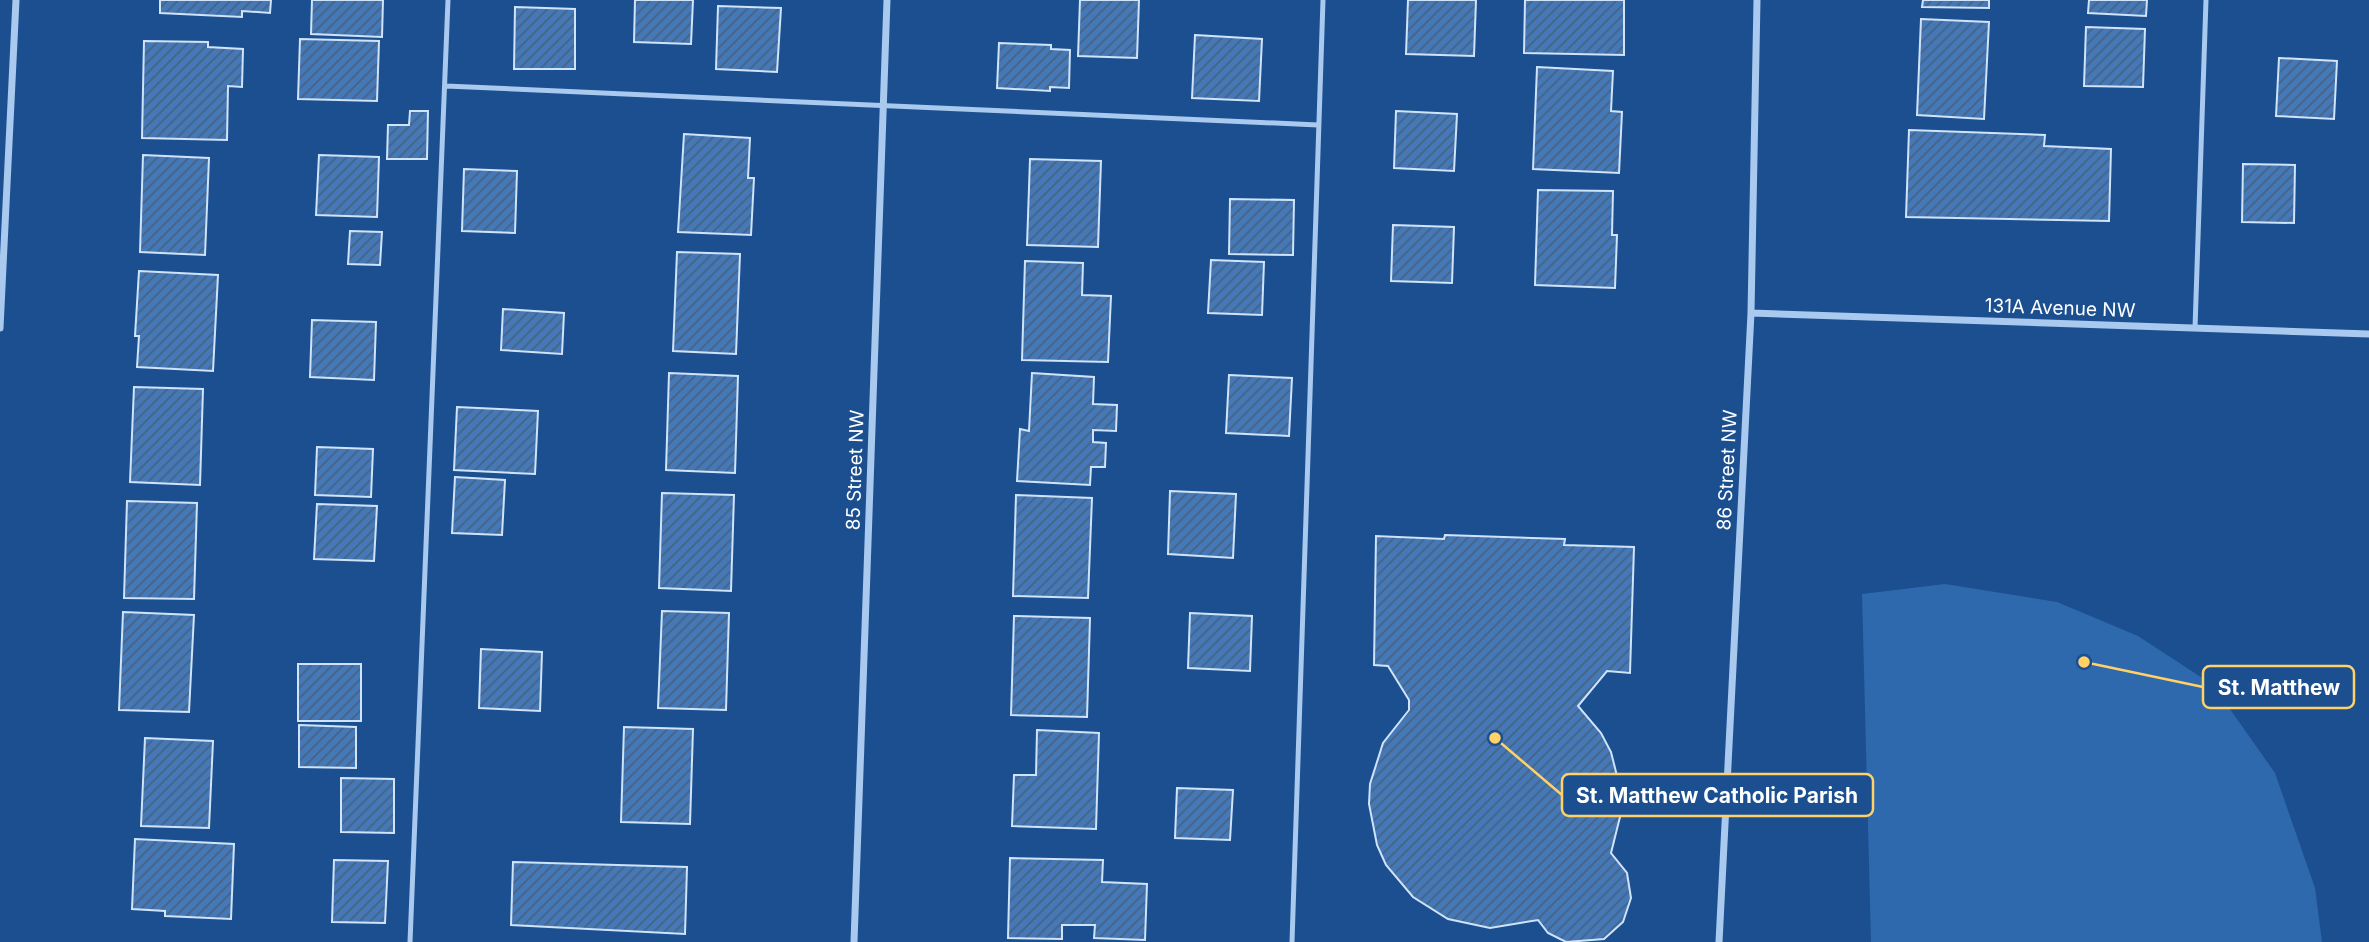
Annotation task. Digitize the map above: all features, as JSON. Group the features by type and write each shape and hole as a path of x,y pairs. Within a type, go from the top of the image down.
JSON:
{"street":[{"path":"0,328 16,0"},
{"name":"85 Street NW","path":"854,942 887,0"},
{"name":"86 Street NW","path":"1719,942 1751,313 1757,0"},
{"name":"131A Avenue NW","path":"1751,313 2369,334"}],"lane":[{"path":"410,942 448,0"},
{"path":"1292,942 1323,0"},
{"path":"2195,328 2206,0"},
{"path":"446,86 1318,125"}],"shaded area":[{"path":"1945,584 2057,602 2138,636 2213,685 2275,773 2315,888 2322,942 1871,942 1862,594"}],"building":[{"path":"160,0 271,0 270,13 242,11 242,17 160,13"},
{"path":"312,0 383,0 382,37 311,34"},
{"path":"635,0 693,0 691,44 634,42"},
{"path":"1080,0 1139,0 1137,58 1078,56"},
{"path":"1408,0 1476,0 1474,56 1406,54"},
{"path":"1525,0 1624,0 1624,55 1524,53"},
{"path":"1923,0 1989,0 1989,8 1922,7"},
{"path":"2089,0 2147,0 2146,16 2088,13"},
{"path":"718,6 781,8 777,72 716,69"},
{"path":"515,7 575,9 575,69 514,69"},
{"path":"1921,19 1989,22 1984,119 1917,115"},
{"path":"2086,27 2145,29 2143,87 2084,86"},
{"path":"1195,35 1262,39 1259,101 1192,98"},
{"path":"300,39 379,41 377,101 298,99"},
{"path":"144,41 208,42 208,47 243,49 242,87 228,86 227,140 142,138"},
{"path":"999,43 1051,45 1051,49 1070,50 1069,88 1050,87 1050,91 997,88"},
{"path":"2279,58 2337,61 2334,119 2276,116"},
{"path":"1537,67 1613,71 1611,111 1622,112 1619,173 1533,169"},
{"path":"410,111 428,111 427,159 387,159 388,125 409,125"},
{"path":"1396,111 1457,114 1454,171 1394,168"},
{"path":"1909,130 2045,135 2044,146 2111,149 2109,221 1906,217"},
{"path":"684,134 750,138 748,178 754,178 751,235 678,232"},
{"path":"143,155 209,158 205,255 140,252"},
{"path":"319,155 379,157 377,217 316,215"},
{"path":"1030,159 1101,161 1098,247 1027,245"},
{"path":"2243,164 2295,165 2294,223 2242,222"},
{"path":"464,169 517,171 515,233 462,231"},
{"path":"1538,190 1613,191 1612,235 1617,235 1615,288 1535,285"},
{"path":"1230,199 1294,200 1293,255 1229,254"},
{"path":"1393,225 1454,227 1452,283 1391,281"},
{"path":"350,231 382,232 380,265 348,264"},
{"path":"677,252 740,254 736,354 673,351"},
{"path":"1211,260 1264,262 1262,315 1208,313"},
{"path":"1025,261 1083,263 1082,295 1111,296 1108,362 1022,360"},
{"path":"139,271 218,275 213,371 137,367 139,336 135,336"},
{"path":"503,309 564,313 562,354 501,350"},
{"path":"312,320 376,322 374,380 310,377"},
{"path":"669,373 738,376 735,473 666,470"},
{"path":"1032,373 1094,377 1093,404 1117,405 1116,431 1093,430 1093,442 1106,443 1105,467 1091,467 1090,485 1017,481 1020,429 1029,431"},
{"path":"1229,375 1292,378 1289,436 1226,433"},
{"path":"134,387 203,389 200,485 130,482"},
{"path":"457,407 538,411 535,474 454,470"},
{"path":"317,447 373,449 371,497 315,495"},
{"path":"455,477 505,480 502,535 452,533"},
{"path":"1170,491 1236,494 1233,558 1168,554"},
{"path":"662,493 734,495 731,591 659,588"},
{"path":"1016,495 1092,498 1088,598 1013,596"},
{"path":"127,501 197,503 194,599 124,598"},
{"path":"317,504 377,506 374,561 314,559"},
{"path":"1445,535 1565,539 1564,545 1634,547 1630,673 1607,671 1578,706 1601,733 1611,752 1621,792 1621,813 1611,853 1627,873 1631,898 1623,922 1604,939 1566,942 1548,933 1538,920 1490,928 1448,919 1413,897 1386,865 1377,845 1369,804 1370,784 1383,743 1409,710 1409,700 1388,666 1374,665 1376,536 1444,539"},
{"path":"662,611 729,613 726,710 658,708"},
{"path":"123,612 194,615 189,712 119,710"},
{"path":"1190,613 1252,616 1250,671 1188,668"},
{"path":"1014,616 1090,618 1087,717 1011,715"},
{"path":"481,649 542,652 540,711 479,708"},
{"path":"298,664 361,664 361,721 298,721"},
{"path":"299,725 356,727 356,768 299,767"},
{"path":"624,727 693,729 690,824 621,822"},
{"path":"1037,730 1099,733 1096,829 1012,826 1014,775 1036,775"},
{"path":"145,738 213,741 209,828 141,826"},
{"path":"341,778 394,779 394,833 341,832"},
{"path":"1177,788 1233,790 1230,840 1175,838"},
{"path":"135,839 234,844 231,919 165,916 165,911 132,909"},
{"path":"1010,858 1103,860 1102,882 1147,884 1145,940 1094,938 1095,925 1062,925 1062,939 1008,938"},
{"path":"334,860 388,861 385,923 332,922"},
{"path":"513,862 687,867 685,934 511,925"}],"place":[{"name":"St. Matthew","path":"2084,662"},
{"name":"St. Matthew Catholic Parish","path":"1495,738"}]}
